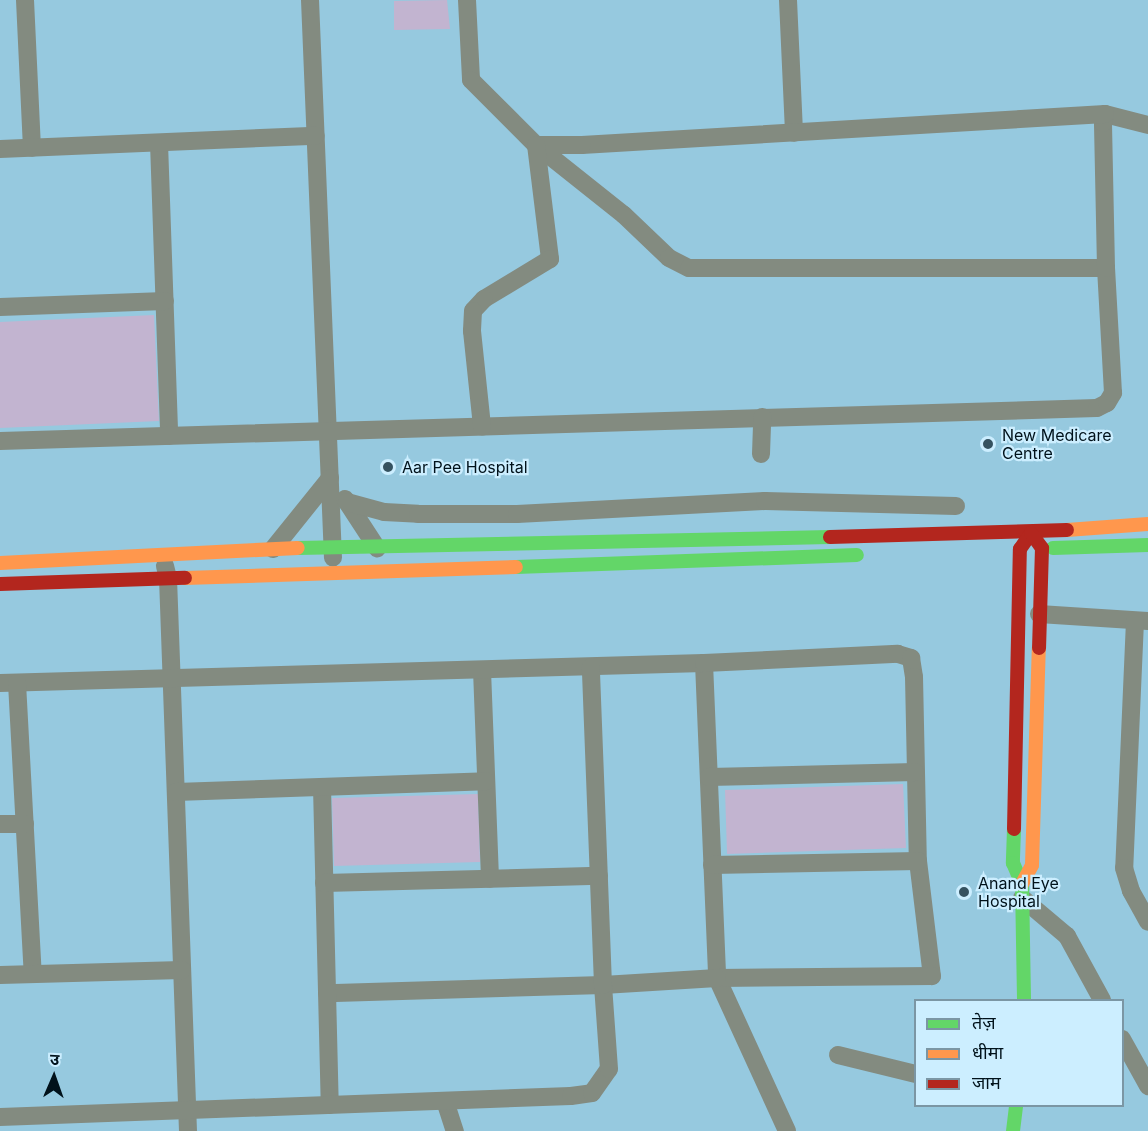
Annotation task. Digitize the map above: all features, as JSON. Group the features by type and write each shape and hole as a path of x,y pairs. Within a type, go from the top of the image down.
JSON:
{"main road":[{"path":"0,562 273,549 1031,533 1148,524"},
{"path":"1022,891 1032,865 1042,548 1031,533"},
{"path":"1024,999 1022,891 1012,863 1014,549 1031,533"},
{"path":"1014,549 1148,544"},
{"path":"0,584 870,554"},
{"path":"1014,1131 1016,1107"}],"street":[{"path":"25,0 32,148"},
{"path":"310,0 334,572"},
{"path":"467,0 471,80 536,145 624,215 669,258 689,268 1106,268"},
{"path":"788,0 794,133"},
{"path":"536,145 794,133 1105,114 1148,125"},
{"path":"0,441 1096,408 1107,403 1113,393 1106,268 1103,123 1105,114"},
{"path":"0,149 316,136"},
{"path":"159,143 169,436"},
{"path":"482,426 472,331 473,311 484,299 550,259 536,145"},
{"path":"0,307 165,301"},
{"path":"761,454 762,417"},
{"path":"330,478 377,548"},
{"path":"273,549 330,478"},
{"path":"347,502 384,512 418,514 517,514 765,501 956,506"},
{"path":"163,555 168,578 188,1131"},
{"path":"1039,615 1141,621 1124,868 1131,891 1148,922"},
{"path":"33,974 25,824 9,683 591,667 898,654 910,658 914,677 918,861 932,976 717,978 603,985 327,993"},
{"path":"704,663 717,978 786,1131"},
{"path":"0,1117 37,1123 188,1109 445,1101 592,1093 609,1069 603,985 591,667"},
{"path":"482,670 490,879"},
{"path":"709,777 915,772"},
{"path":"176,792 486,782"},
{"path":"322,787 330,1105"},
{"path":"0,824 25,824"},
{"path":"712,865 918,861"},
{"path":"324,883 599,876"},
{"path":"1022,891 1067,936 1101,999"},
{"path":"0,975 182,969"},
{"path":"1124,1043 1148,1086"},
{"path":"838,1055 914,1074"},
{"path":"445,1101 455,1131"}],"shaded area":[{"path":"447,0 450,29 394,30 394,1"},
{"path":"154,315 159,421 0,428 0,322"},
{"path":"903,784 906,848 727,854 725,790"},
{"path":"478,794 480,862 334,866 332,798"}],"traffic: fast":[{"path":"298,548 830,537"},
{"path":"1053,548 1148,545"},
{"path":"516,567 857,555"},
{"path":"1014,829 1013,863 1022,884 1024,999"},
{"path":"1013,1131 1016,1107"}],"traffic: slow":[{"path":"1067,530 1148,524"},
{"path":"0,563 298,548"},
{"path":"185,578 516,567"},
{"path":"1022,884 1032,865 1039,648"}],"traffic: jam":[{"path":"830,537 1067,530"},
{"path":"1014,829 1020,549 1031,533 1042,548 1039,648"},
{"path":"0,584 185,578"}],"place":[{"name":"New Medicare Centre","path":"988,444"},
{"name":"Aar Pee Hospital","path":"388,467"},
{"name":"Anand Eye Hospital","path":"964,892"}]}
